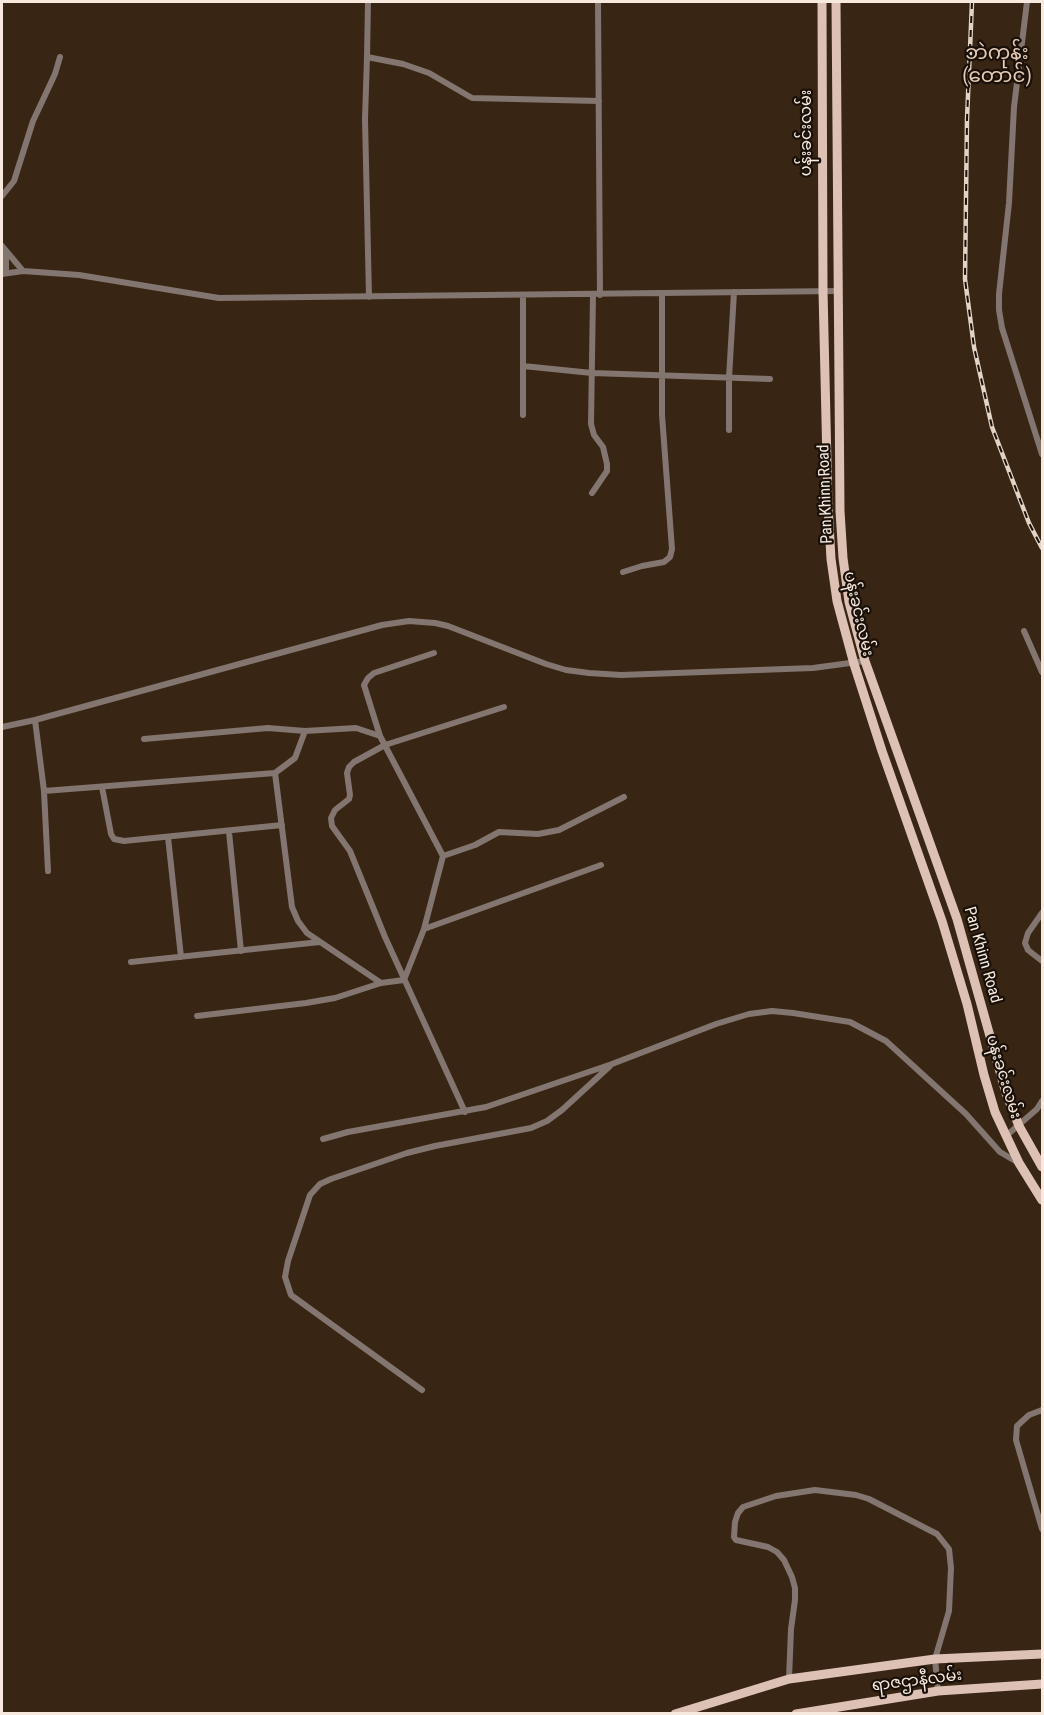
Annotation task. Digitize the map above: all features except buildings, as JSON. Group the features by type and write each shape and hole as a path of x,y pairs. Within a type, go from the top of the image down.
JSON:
{"main road":[{"name":"ပန်းခင်းလမ်း","path":"822,2 823,291 831,559 837,601 854,664 882,751 942,921 967,1004 995,1113 1019,1163 1042,1200"},
{"name":"Pan Khinn Road","path":"836,2 840,511 849,602 865,661 957,919 995,1058 1019,1126 1042,1167"},
{"path":"675,1713 789,1679 934,1659 1042,1654"},
{"name":"ရာဇဌာနီလမ်း","path":"796,1713 848,1709 938,1691 1042,1684"}],"street":[{"path":"368,2 365,119 369,297"},
{"path":"592,493 607,471 603,447 594,435 591,424 597,295 598,2"},
{"path":"1027,2 1014,107 1009,203 999,310 1002,328 1042,454"},
{"path":"2,196 14,181 33,121 60,57"},
{"path":"367,57 403,64 429,73 472,99 599,101"},
{"path":"2,246 23,271"},
{"path":"6,252 4,274 23,271 90,277 219,298 838,291"},
{"path":"729,430 729,378 734,291"},
{"path":"623,572 664,562 672,549 660,376 662,293"},
{"path":"523,295 523,414"},
{"path":"524,366 592,373 770,379"},
{"path":"2,727 382,626 409,621 448,626 546,664 589,673 621,675 813,668 865,661"},
{"path":"1024,631 1042,672"},
{"path":"404,980 424,929 442,856 380,736 364,685 374,673 434,653"},
{"path":"465,1112 404,980 350,851 331,821 335,810 349,799 347,773 354,762 385,746 504,707"},
{"path":"35,720 44,791 48,871"},
{"path":"144,739 268,728 305,731 357,728 380,736"},
{"path":"44,791 275,772 296,758 305,731"},
{"path":"275,772 292,907 298,921 307,933 381,983"},
{"path":"102,787 108,823 114,839 124,841 282,825"},
{"path":"442,856 499,832 538,834 569,827 624,797"},
{"path":"229,832 241,951"},
{"path":"168,837 181,957"},
{"path":"424,929 601,865"},
{"path":"1042,913 1024,943 1028,950 1042,961"},
{"path":"131,962 320,942"},
{"path":"197,1016 335,998 381,983 404,980"},
{"path":"323,1139 348,1132 486,1107 612,1064 716,1024 749,1014 772,1011 850,1022 886,1041 966,1114 1000,1152 1019,1163"},
{"path":"422,1390 291,1295 285,1277 288,1261 310,1195 320,1184 331,1179 407,1153 531,1128 548,1121 612,1064"},
{"path":"1006,1136 1019,1126 1042,1101"},
{"path":"1042,1410 1029,1415 1017,1426 1016,1440 1042,1528"},
{"path":"789,1679 795,1594 792,1577 784,1560 777,1552 768,1547 736,1540 734,1537 735,1522 738,1513 743,1508 776,1496 815,1490 856,1495 869,1499 938,1534 949,1549 951,1568 949,1611 934,1659 938,1691"}],"railway":[{"path":"972,2 967,119 965,279 974,347 992,427 1029,523 1042,548"}],"district":[{"name":"ဘဲကုန်း (တောင်)","path":"997,66"}]}
